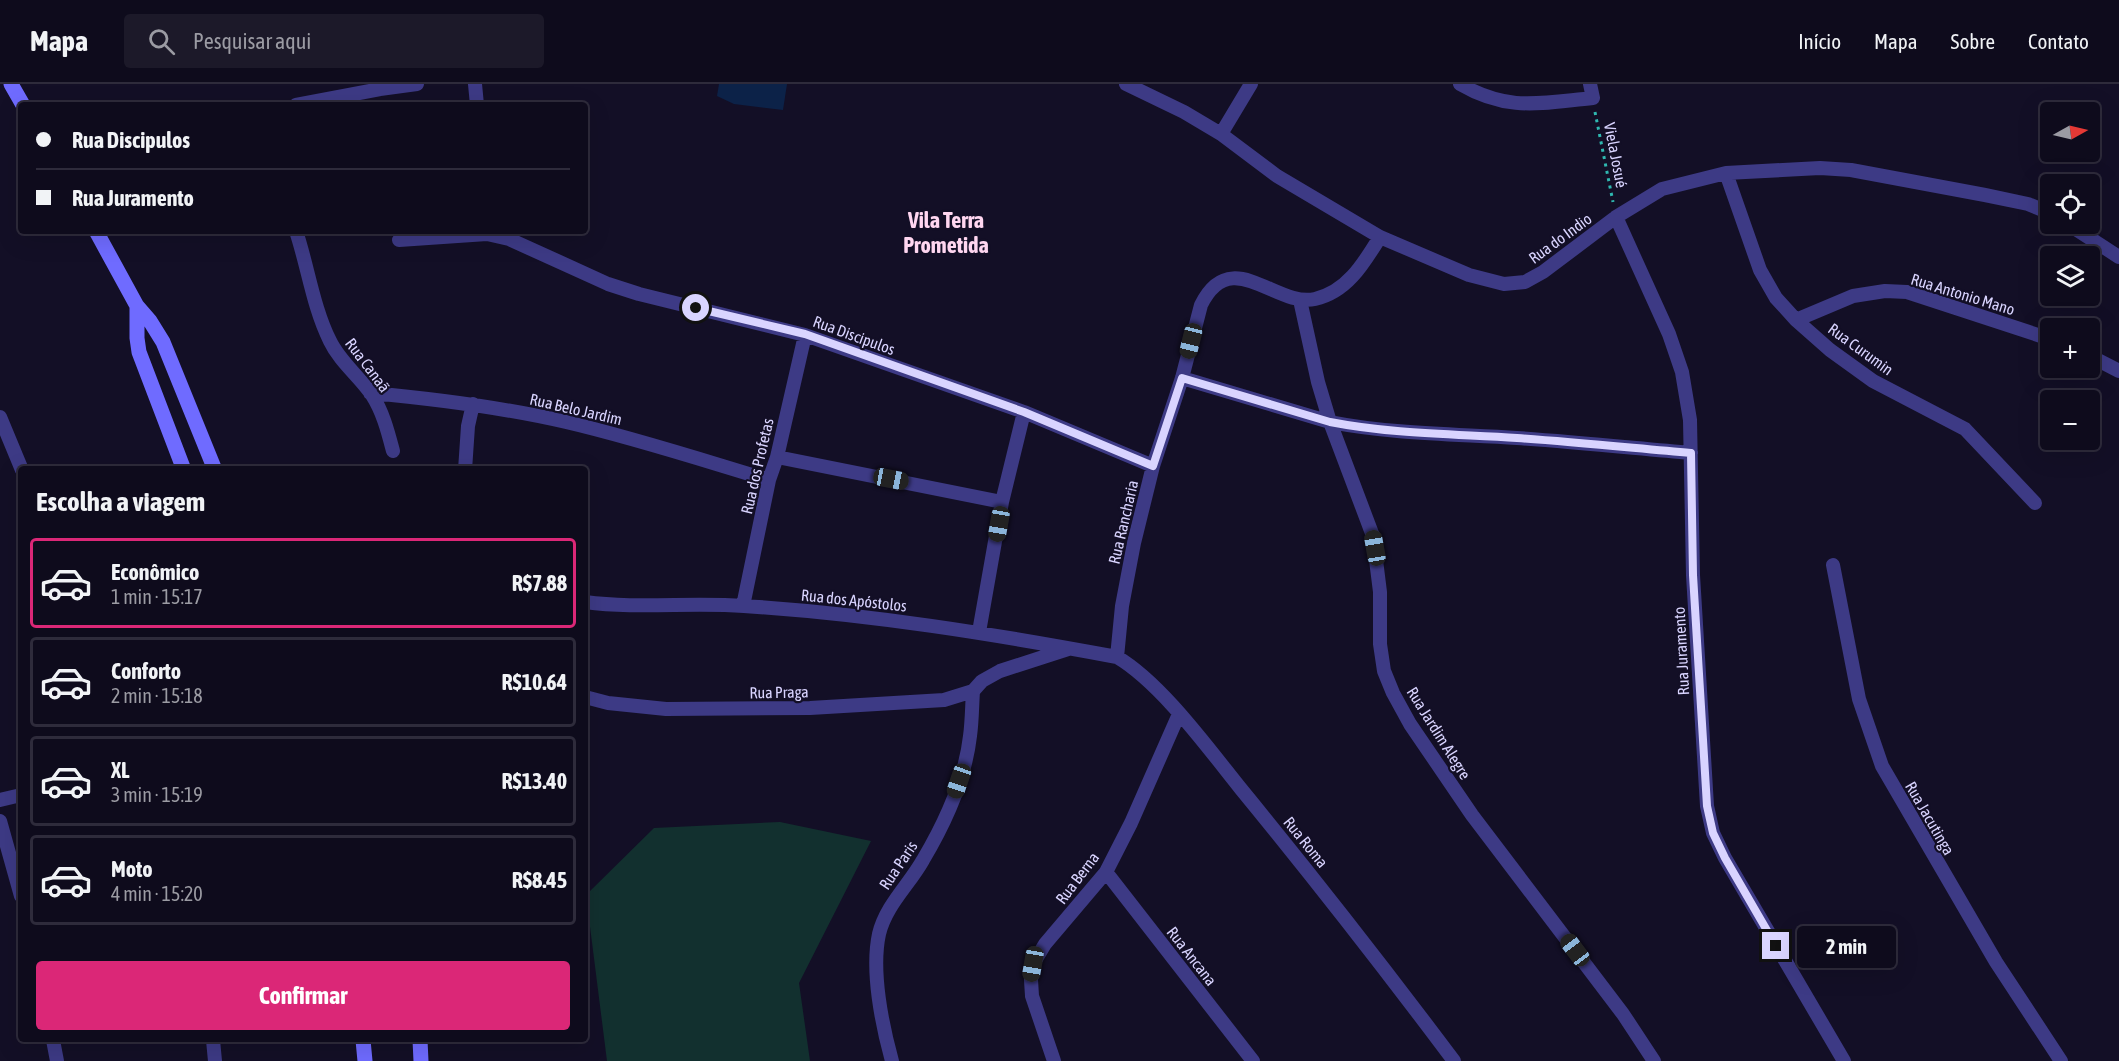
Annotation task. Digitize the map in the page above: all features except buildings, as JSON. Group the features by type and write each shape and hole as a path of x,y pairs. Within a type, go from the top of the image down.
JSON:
{"street":[{"path":"11,84 21,102"},
{"path":"312,102 417,84"},
{"path":"476,84 477,102"},
{"name":"Rua do Indio","path":"1126,84 1184,112 1221,134 1277,176 1380,237 1469,274 1504,284 1525,282 1543,272 1616,217 1662,189 1726,173 1821,168 1851,170 1985,195 2028,204 2040,209"},
{"path":"1221,134 1251,84"},
{"path":"1460,84 1502,102 1526,105 1593,98 1590,84"},
{"name":"Rua Curumin","path":"1726,173 1760,270 1776,298 1796,320 1830,350 1873,381 1965,429 2035,503"},
{"name":"Rua Juramento","path":"1616,217 1669,334 1682,372 1690,420 1693,575 1704,770 1707,806 1713,833 1725,858 1844,1061"},
{"path":"98,234 137,306 163,342 213,466"},
{"name":"Rua Canaã","path":"297,234 322,324 329,340 379,407 393,451"},
{"name":"Rua Discipulos","path":"399,240 465,234"},
{"name":"Rua Discipulos","path":"493,234 588,275 639,294 805,334 1024,412 1153,466"},
{"path":"2083,234 2119,257"},
{"path":"1300,300 1313,300 1329,295 1344,284 1362,267 1380,237"},
{"name":"Rua Rancharia","path":"1117,657 1122,606 1134,543 1153,466 1182,378 1206,294 1219,283 1234,279 1253,281 1300,300"},
{"name":"Rua Antonio Mano","path":"1796,320 1853,296 1885,291 1907,292 2040,336"},
{"name":"Rua Jardim Alegre","path":"1300,300 1318,382 1330,422 1373,536 1380,592 1380,644 1384,671 1394,693 1410,724 1472,815 1623,1014 1654,1061"},
{"path":"137,306 136,338 139,352 182,466"},
{"name":"Rua dos Profetas","path":"743,606 769,480 777,457 805,334"},
{"path":"2100,361 2119,371"},
{"path":"1182,378 1330,422 1387,431 1589,443 1691,453"},
{"name":"Rua Belo Jardim","path":"370,393 473,404 565,422 631,438 769,480"},
{"path":"465,466 468,426 473,404"},
{"path":"979,632 1002,502 1024,412"},
{"path":"0,417 20,466"},
{"path":"777,457 1002,502"},
{"name":"Rua Jacutinga","path":"1833,566 1859,699 1882,766 1996,962 2061,1061"},
{"name":"Rua dos Apóstolos","path":"588,602 621,605 743,606 936,625 1117,657"},
{"path":"973,691 982,681 1000,671 1070,649"},
{"name":"Rua Roma","path":"1117,657 1139,672 1179,714 1366,944 1454,1061"},
{"name":"Rua Praga","path":"588,698 608,704 666,709 756,709 844,707 944,700 973,691"},
{"name":"Rua Paris","path":"892,1061 880,998 877,965 879,934 887,913 922,863 938,835 953,798 965,764 970,736 973,691"},
{"name":"Rua Berna","path":"1054,1061 1032,996 1033,964 1045,944 1106,872 1131,824 1179,714"},
{"path":"0,800 18,796"},
{"path":"0,821 18,885"},
{"name":"Rua Ancana","path":"1106,872 1253,1061"},
{"path":"53,1042 57,1061"},
{"path":"213,1042 215,1061"},
{"path":"363,1042 365,1061"},
{"path":"420,1042 421,1061"}],"path":[{"name":"Viela Josué","path":"1593,98 1616,217"}],"green space":[{"path":"780,822 871,841 799,983 810,1061 607,1061 588,911 588,893 654,828"}],"water":[{"path":"719,84 787,84 783,110 734,104 717,96"}],"district":[{"name":"Vila Terra Prometida","path":"946,232"}],"route":[{"path":"696,308 805,334 1024,412 1153,466 1182,378 1330,422 1352,426 1387,431 1589,443 1691,453 1693,575 1707,806 1713,833 1725,858 1776,946"}]}
